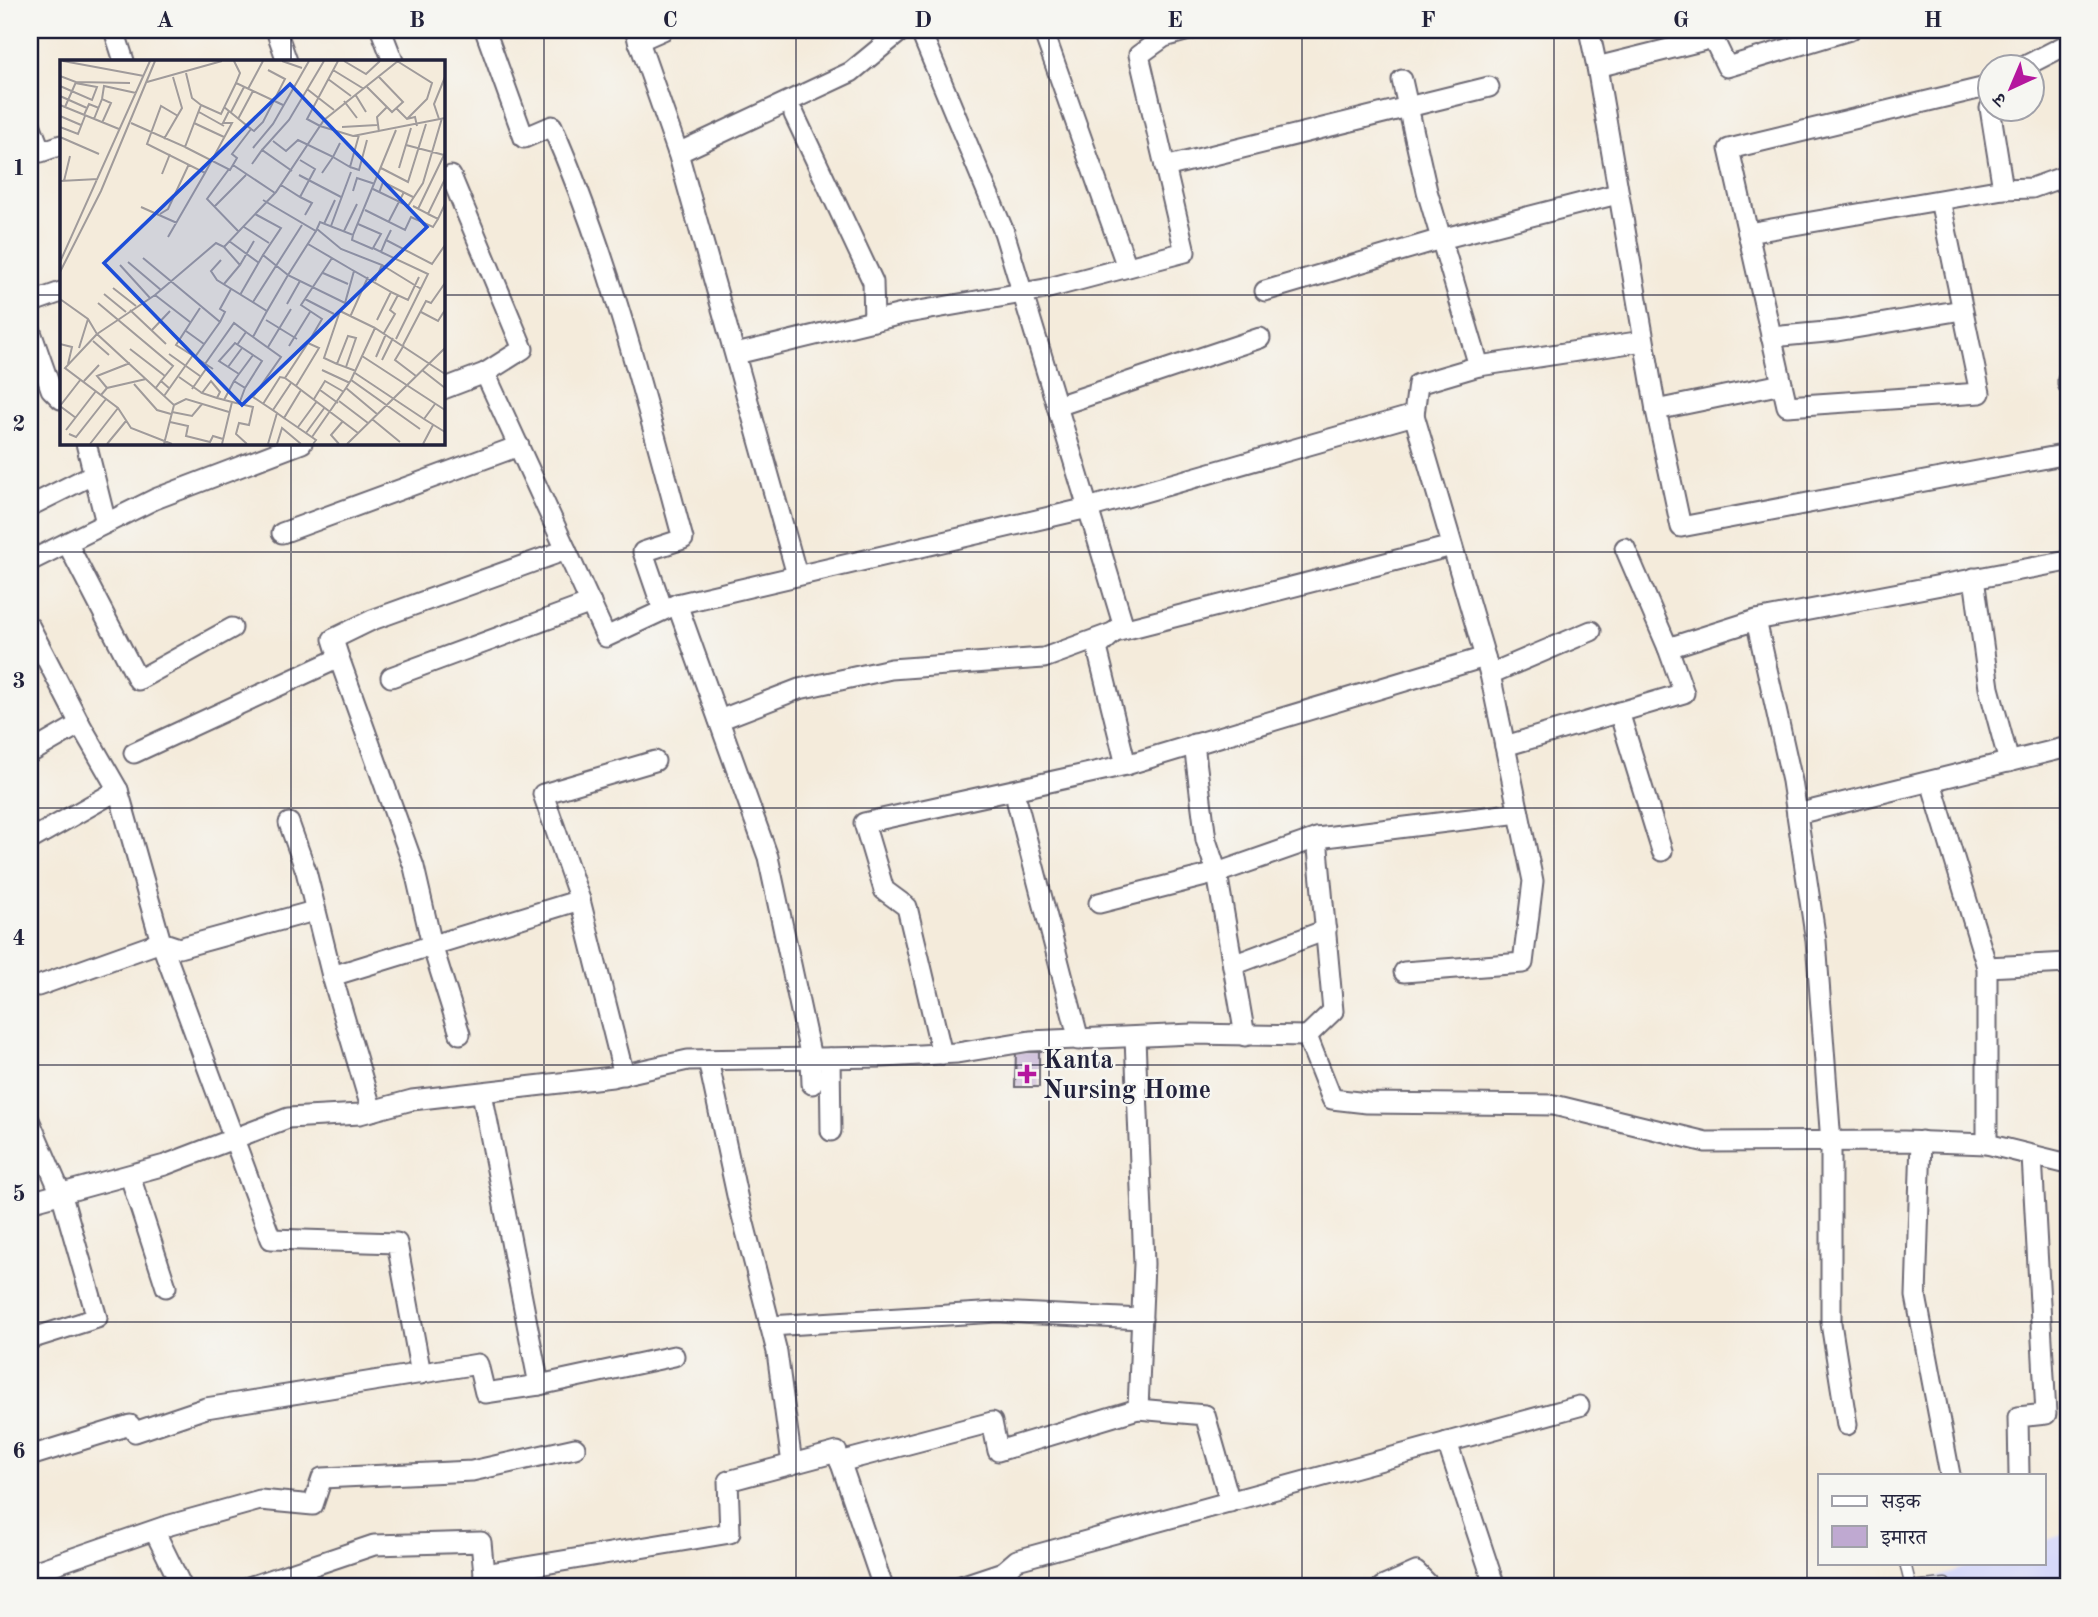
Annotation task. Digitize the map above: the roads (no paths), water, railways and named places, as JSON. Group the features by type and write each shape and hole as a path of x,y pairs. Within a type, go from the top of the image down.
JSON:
{"street":[{"path":"114,30 124,60"},
{"path":"276,30 286,60"},
{"path":"381,30 393,60"},
{"path":"485,30 524,138 552,126 580,190 633,354 683,538 643,552 719,720 768,857 820,1058 831,1131"},
{"path":"663,30 636,35 678,153 797,575"},
{"path":"678,153 850,72 902,30"},
{"path":"920,30 1004,232 1123,624 1097,648 1126,765"},
{"path":"1043,30 1128,267"},
{"path":"736,354 874,321 1023,293 1185,252 1139,55 1164,37 1189,30"},
{"path":"1589,30 1643,341 1681,527 2068,454"},
{"path":"1597,67 1713,38 1727,67 1850,30"},
{"path":"2046,55 2068,44"},
{"path":"1402,80 1441,239 1479,366"},
{"path":"1165,167 1489,87"},
{"path":"1940,200 1980,393 1787,406 1729,149 1976,100"},
{"path":"794,114 873,282 874,321"},
{"path":"1993,122 2003,189"},
{"path":"30,124 41,152 60,145"},
{"path":"1748,233 2003,189 2032,188 2068,175"},
{"path":"444,180 451,176 523,349 485,373 444,389"},
{"path":"1265,290 1441,239 1617,194"},
{"path":"30,303 60,292"},
{"path":"1771,337 1837,331 1962,310"},
{"path":"30,329 51,389 60,399"},
{"path":"1057,406 1260,338"},
{"path":"1404,972 1523,962 1533,881 1488,665 1414,415 1418,384 1479,366 1643,341"},
{"path":"485,373 606,637 670,607 1088,508 1414,415"},
{"path":"1656,410 1782,384"},
{"path":"86,444 106,523"},
{"path":"30,561 155,499 272,448 296,444"},
{"path":"282,533 519,446"},
{"path":"30,506 94,474"},
{"path":"66,543 138,680 232,628"},
{"path":"719,720 799,690 891,669 1044,658 1115,632 1452,546"},
{"path":"1505,746 1684,693 1668,648 1625,548"},
{"path":"460,1034 432,946 414,867 333,639 372,620 566,550"},
{"path":"1668,648 1756,620 2068,561"},
{"path":"1974,578 1989,688 2009,762"},
{"path":"391,677 591,603"},
{"path":"1756,620 1797,814 1816,941 1831,1143 1831,1323 1847,1425"},
{"path":"30,627 118,790 161,942 271,1239 397,1243 421,1374"},
{"path":"942,1054 906,907 884,890 864,823 1126,765 1488,665 1591,631"},
{"path":"134,753 339,658"},
{"path":"1619,712 1662,851"},
{"path":"30,753 80,724"},
{"path":"1195,744 1206,840 1217,873 1245,1036"},
{"path":"1797,814 2068,747"},
{"path":"624,1075 580,900 543,794 655,761"},
{"path":"1931,782 1987,967 1987,1144"},
{"path":"30,841 118,790"},
{"path":"1017,802 1079,1040"},
{"path":"1099,902 1217,873 1317,838 1519,813"},
{"path":"289,823 306,872 314,911 372,1111"},
{"path":"30,1202 62,1196 130,1175 236,1139 288,1118 372,1111 412,1100 624,1075 688,1060 942,1054 1030,1041 1192,1034 1307,1036 1333,1011 1317,838"},
{"path":"332,976 580,900"},
{"path":"38,986 161,942 178,948 314,911"},
{"path":"1233,965 1326,930"},
{"path":"1987,967 2068,963"},
{"path":"1307,1036 1332,1099 1367,1103 1555,1105 1706,1142 1921,1141 1987,1144 2068,1164"},
{"path":"1135,1038 1144,1264 1138,1409"},
{"path":"812,1084 820,1058"},
{"path":"708,1060 738,1200 777,1352 792,1464"},
{"path":"482,1093 539,1385"},
{"path":"30,1122 62,1196 97,1318 30,1339"},
{"path":"1921,1141 1916,1296 1950,1474"},
{"path":"2019,1474 2018,1416 2046,1414 2032,1156"},
{"path":"130,1175 166,1287"},
{"path":"770,1326 997,1312 1142,1319"},
{"path":"30,1456 130,1425 135,1432 206,1408 478,1364 485,1393 539,1385 674,1356"},
{"path":"958,1587 1005,1580 1017,1560 1579,1406"},
{"path":"840,1462 992,1422 998,1451 1138,1409 1205,1415 1230,1502"},
{"path":"1447,1443 1488,1587"},
{"path":"30,1573 260,1500 313,1505 322,1478 472,1471 575,1448"},
{"path":"249,1587 374,1545 481,1542 484,1581 730,1533 728,1481 836,1452 883,1587"},
{"path":"155,1532 182,1587"},
{"path":"1382,1587 1416,1572 1431,1587"}],"lane":[{"path":"1905,1564 1911,1587 1945,1584 1946,1587"}],"place":[{"name":"Kanta Nursing Home","path":"1027,1074"}]}
